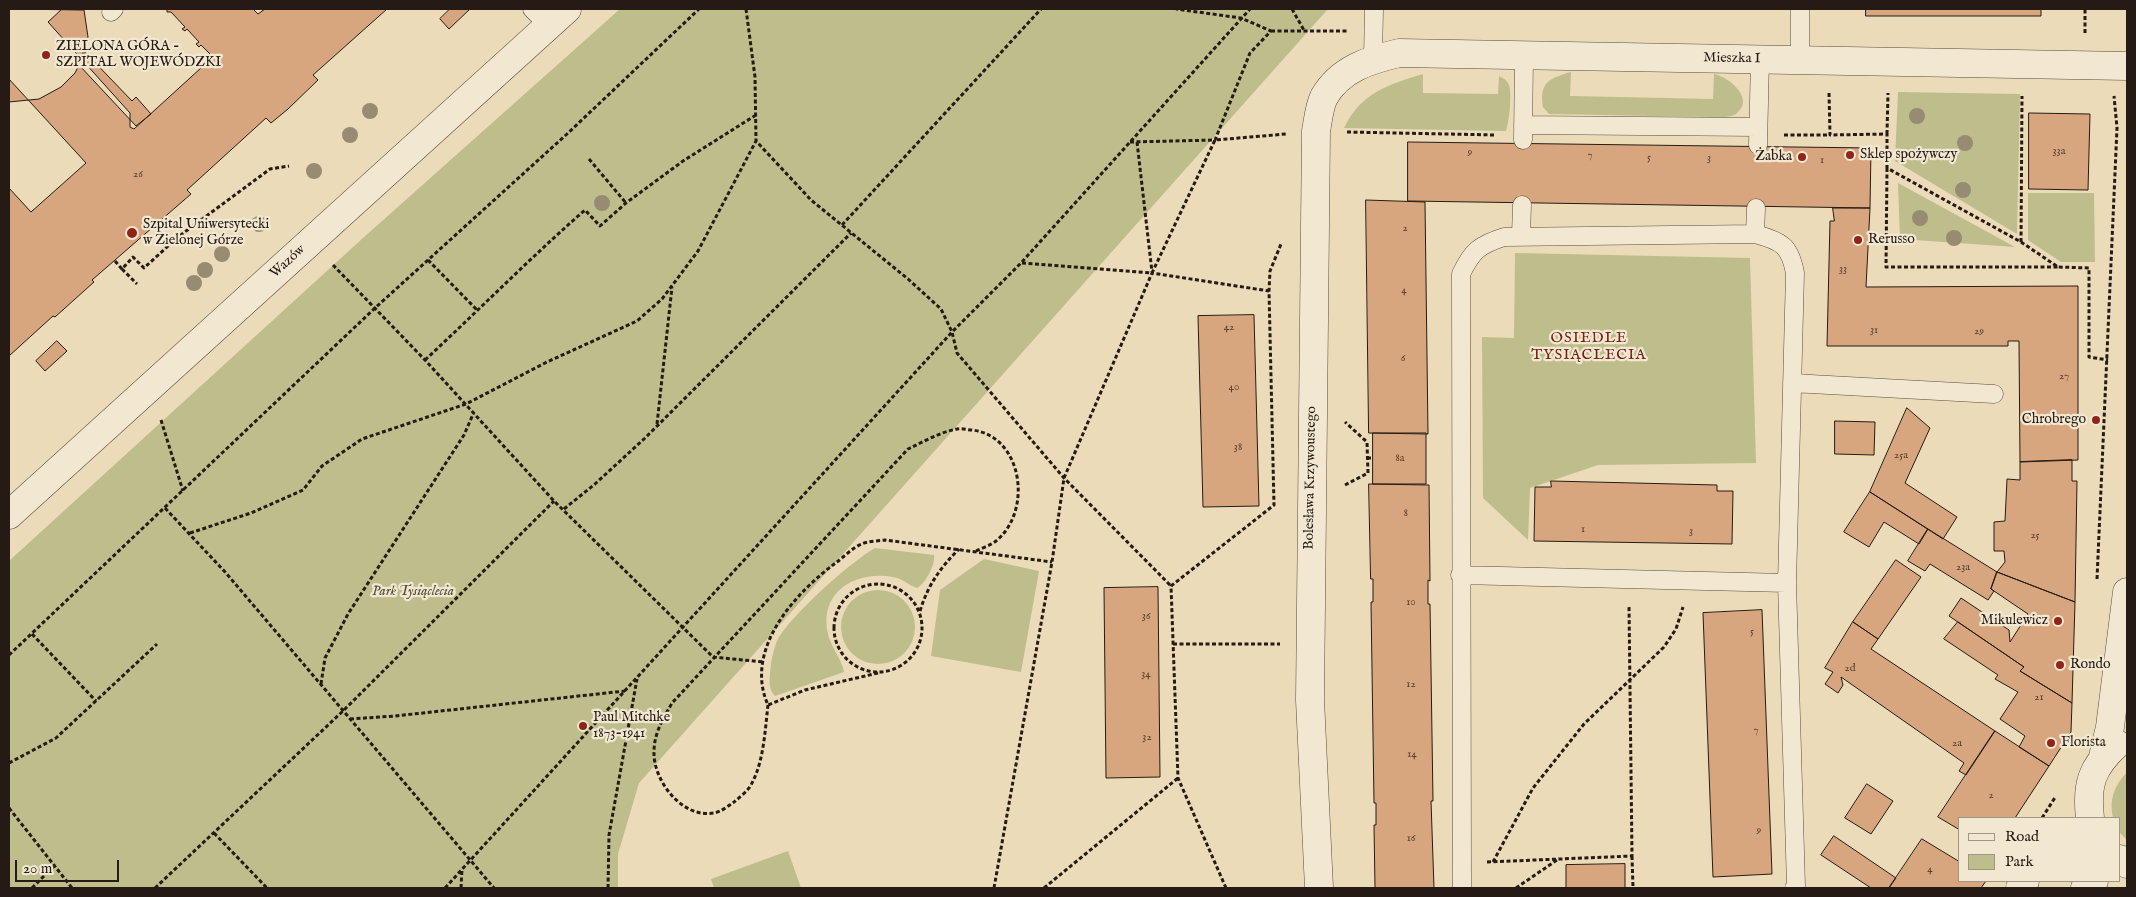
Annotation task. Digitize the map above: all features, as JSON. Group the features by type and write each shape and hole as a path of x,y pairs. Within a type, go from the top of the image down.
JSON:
{"street":[{"name":"Wazów","path":"9,515 549,15"},
{"name":"Mieszka I","path":"1342,75 1373,59 1399,53 2127,66"},
{"name":"Bolesława Krzywoustego","path":"1319,888 1310,700 1316,131 1324,98 1342,75"},
{"path":"2103,757 2110,726 2127,592"},
{"path":"2073,817 2089,808 2095,769 2103,757 2119,742 2127,738"}],"lane":[{"path":"1373,59 1372,30 1374,9"},
{"path":"1800,9 1800,60"},
{"path":"1524,55 1523,133 1758,136 1760,60"},
{"path":"1521,236 1522,206"},
{"path":"1755,234 1756,208"},
{"path":"1462,888 1461,274 1470,256 1484,244 1504,237 1755,234 1784,244 1792,256 1795,274 1787,583 1797,888"},
{"path":"1792,383 1994,394"},
{"path":"1460,575 1787,583"}],"path":[{"path":"9,656 375,308 567,134 699,9"},
{"path":"190,533 251,513 303,490 322,466 362,439 466,404 546,362 637,321 662,299 698,250 756,141 755,77 746,9"},
{"path":"842,226 1041,9"},
{"path":"1176,9 1241,18 1271,31 1372,30"},
{"path":"444,888 952,332 1021,263 1250,9"},
{"path":"1292,9 1305,32"},
{"path":"2083,41 2085,9"},
{"path":"994,888 1052,562 1064,478 1152,273 1215,140 1250,53 1271,31"},
{"path":"1828,84 1830,135 1887,134"},
{"path":"1889,86 1886,267 2089,268 2089,358 2108,360"},
{"path":"2021,106 2021,242"},
{"path":"425,360 478,311 528,260 585,210 600,226 626,203 683,161 756,115"},
{"path":"2097,586 2117,128"},
{"path":"1130,142 1215,140 1316,131"},
{"path":"756,141 810,200 941,309 952,332 957,353 1064,478 1172,586 1178,778 1226,888"},
{"path":"1137,142 1152,273"},
{"path":"589,159 626,203"},
{"path":"122,269 133,257 144,268 178,236 270,169 290,166"},
{"path":"1887,168 2021,242 2058,267"},
{"path":"564,509 595,484 656,426 851,233"},
{"path":"1172,586 1274,505 1269,292 1270,271 1283,238"},
{"path":"428,260 478,311"},
{"path":"114,261 136,284"},
{"path":"1021,263 1152,273 1269,292"},
{"path":"338,270 474,412 554,500 653,599 684,626 713,657 764,662"},
{"path":"656,426 672,286"},
{"path":"321,685 325,658 348,614 464,435 474,412"},
{"path":"160,415 184,491"},
{"path":"976,551 996,541 1009,526 1018,506 1019,483 1012,459 1001,442 980,431 958,429 908,449 672,703 658,727 654,753 659,774 665,788 684,806 702,812 714,813 739,798 752,784 762,750 768,705 763,694 764,662 769,640 780,617 822,573 862,544 884,540 1052,562"},
{"path":"1367,458 1373,458"},
{"path":"155,888 343,711 554,500"},
{"path":"165,508 190,533 494,888"},
{"path":"920,611 927,589 943,566 959,549"},
{"path":"1628,579 1633,888"},
{"path":"1493,862 1533,788 1584,724 1664,647 1676,629 1691,580"},
{"path":"768,705 805,690 893,670 905,663 916,653 922,640 923,625 920,611 912,598 901,589 887,584 872,584 858,588 846,597 838,609 834,624 835,638 841,652 851,663 864,670 878,673"},
{"path":"32,634 96,701"},
{"path":"9,763 56,738 157,644"},
{"path":"1174,644 1310,644"},
{"path":"608,888 609,835 637,678"},
{"path":"349,719 625,692"},
{"path":"1044,888 1178,778"},
{"path":"9,808 72,888"},
{"path":"214,833 267,888"},
{"path":"1462,863 1632,856"},
{"path":"1516,888 1559,859"},
{"path":"32,888 55,865"},
{"path":"461,888 462,869"}],"green space":[{"name":"Park Tysiąclecia","path":"620,9 1328,9 639,783 618,854 618,888 9,888 9,561 363,238"},
{"path":"1571,72 1570,96 1713,99 1714,74 1727,79 1733,84 1742,96 1743,102 1736,114 1724,117 1549,114 1543,107 1544,87 1551,79"},
{"path":"1423,74 1423,93 1498,94 1499,76 1505,80 1509,87 1510,99 1506,131 1344,128 1358,106 1367,98 1398,82"},
{"path":"1898,92 2020,94 2017,234 1895,161"},
{"path":"1898,183 2015,247 1900,239"},
{"path":"2028,193 2094,193 2095,262 2061,262 2028,240"},
{"path":"1515,253 1750,258 1756,463 1598,465 1530,488 1528,540 1483,498 1482,337 1514,338"},
{"path":"875,548 934,555 932,568 917,588 896,578 879,576 866,577 843,587 834,596 826,619 829,638 844,672 775,696 771,689 770,677 775,646 779,637 797,614 823,589 851,565"},
{"path":"984,559 1039,571 1021,672 931,656 940,590"},
{"path":"878,590 892,593 904,601 912,613 915,627 912,641 904,653 892,661 878,664 864,661 852,653 844,641 841,627 844,613 852,601 864,593"},
{"path":"2127,772 2127,840 2121,834 2121,817 2113,817 2112,811 2112,799 2119,782"},
{"path":"788,851 801,888 714,888 711,879"}],"building":[{"path":"9,9 62,9 48,22 130,113 130,127 134,129 213,57 201,45 199,47 196,44 199,42 187,29 185,31 182,29 185,27 171,12 167,12 167,9 253,9 258,14 265,9 387,9 313,75 318,80 288,109 271,123 266,118 187,190 191,194 92,280 94,282 9,356 9,188 31,212 86,163 9,79"},
{"name":"ZIELONA GÓRA - SZPITAL WOJEWÓDZKI","path":"9,9 84,10 88,37 75,73 61,87 39,99 9,102"},
{"path":"450,9 470,9 449,29 440,19"},
{"path":"1866,9 2041,9 2041,16 1866,16"},
{"path":"85,52 132,101 136,97 151,114 136,126 79,65"},
{"path":"2029,113 2090,114 2088,190 2029,189"},
{"path":"1408,142 1871,148 1870,208 1408,201"},
{"path":"1366,200 1425,202 1428,434 1369,433"},
{"path":"1833,208 1870,208 1866,287 2078,286 2078,460 2020,462 2019,341 2008,341 2008,346 1827,346 1830,221 1834,221"},
{"path":"1254,315 1259,506 1203,507 1198,316"},
{"path":"57,341 67,351 45,371 36,361"},
{"path":"1907,408 1930,428 1905,483 1957,517 1943,539 1870,492"},
{"path":"1835,421 1875,422 1874,455 1835,454"},
{"path":"1373,433 1426,433 1426,484 1373,484"},
{"path":"2072,460 2072,481 2077,481 2075,602 1997,572 2005,562 2004,551 1994,551 1994,522 2005,521 2007,479 2020,480 2020,462"},
{"path":"1551,481 1717,485 1717,491 1733,491 1732,544 1534,541 1535,487 1551,487"},
{"path":"1369,484 1429,485 1430,581 1428,580 1428,604 1430,604 1433,801 1431,801 1434,888 1375,888 1374,825 1376,825 1376,803 1374,803 1371,602 1373,602 1373,579 1371,579"},
{"path":"1870,492 1928,529 1919,544 1884,522 1869,547 1844,532"},
{"path":"1928,529 1997,572 1991,589 1994,591 1988,600 1930,564 1925,571 1908,561"},
{"path":"1896,560 1921,577 1878,639 1853,622"},
{"path":"1997,572 2075,602 2072,703 2020,671 2024,667 1949,616 1961,598 2009,630 2010,642 2028,614 1991,589"},
{"path":"1158,587 1160,777 1106,778 1104,588"},
{"path":"1762,610 1772,874 1713,877 1703,613"},
{"path":"1853,622 1878,639 1871,649 1995,731 1966,775 1959,771 1964,763 1841,677 1843,685 1838,693 1825,684 1833,672 1825,668"},
{"path":"1958,622 2024,667 2020,671 2072,703 2071,732 2049,766 2019,747 2025,736 2000,719 2018,692 1995,679 1998,675 1944,639"},
{"path":"1995,731 2049,766 2016,817 1958,817 1958,829 1938,817"},
{"path":"1867,784 1893,801 1871,834 1845,818"},
{"path":"1834,836 1896,878 1889,888 1871,888 1821,855"},
{"path":"1922,839 1958,861 1958,882 1985,882 1981,888 1889,888"},
{"path":"1625,864 1625,888 1566,888 1566,865"}],"place":[{"name":"ZIELONA GÓRA - SZPITAL WOJEWÓDZKI","path":"46,55"},
{"name":"Sklep spożywczy","path":"1850,155"},
{"name":"Żabka","path":"1802,157"},
{"name":"Szpital Uniwersytecki w Zielonej Górze","path":"132,233"},
{"name":"Rerusso","path":"1858,240"},
{"name":"Chrobrego","path":"2096,420"},
{"name":"Mikulewicz","path":"2058,621"},
{"name":"Rondo","path":"2060,665"},
{"name":"Paul Mitchke 1873-1941","path":"583,726"},
{"name":"Florista","path":"2051,743"}],"district":[{"name":"OSIEDLE TYSIĄCLECIA","path":"1589,348"}]}
